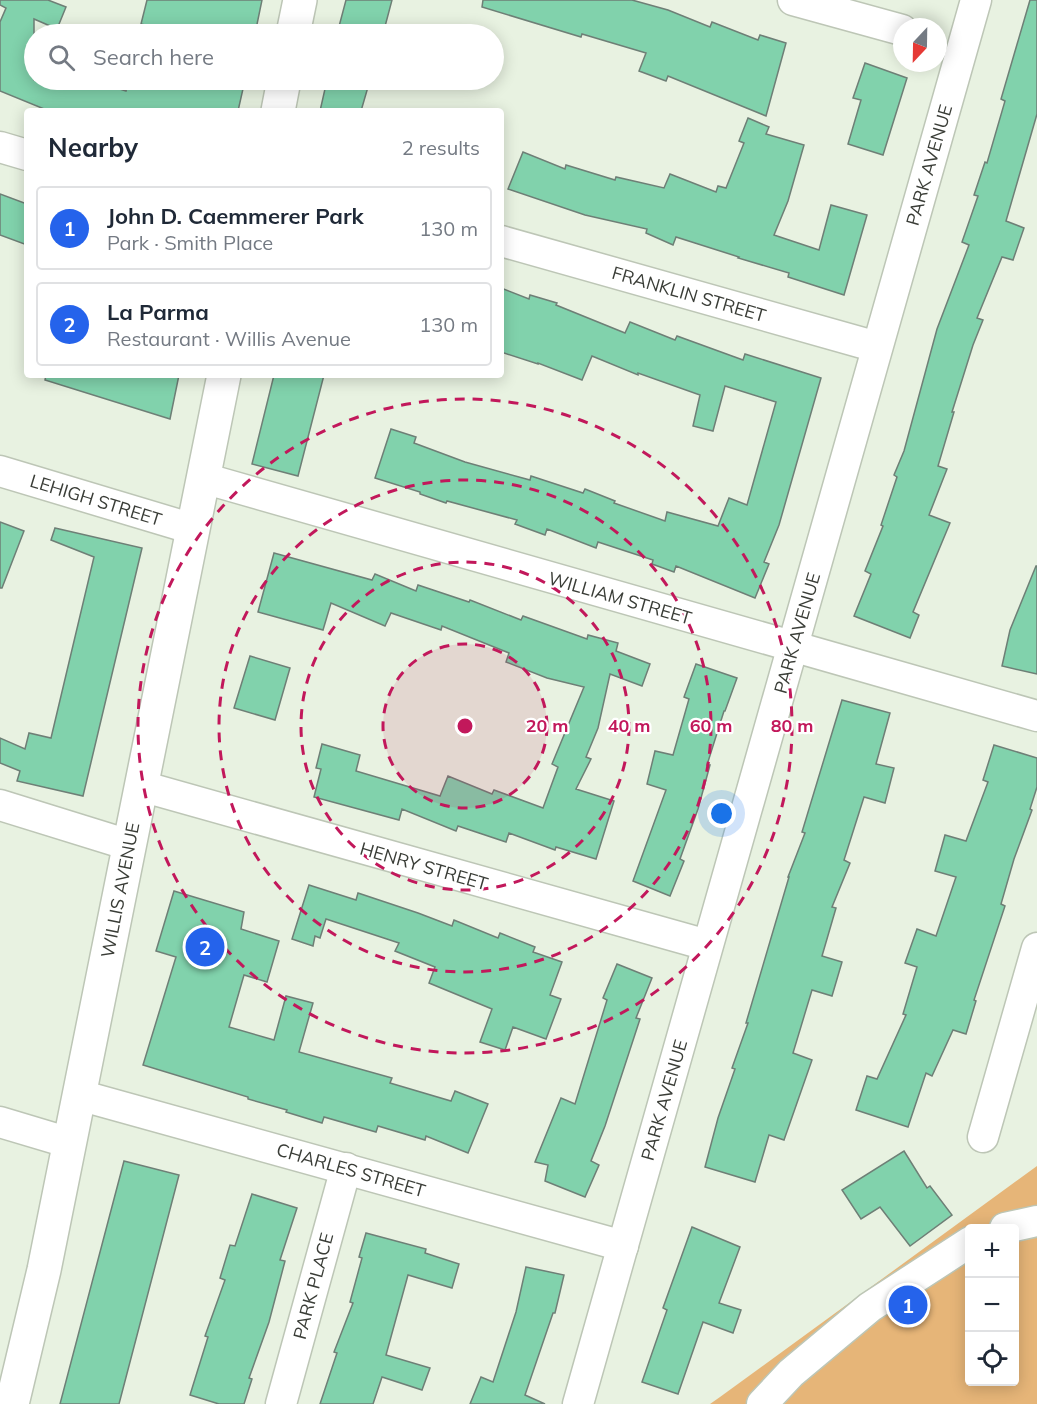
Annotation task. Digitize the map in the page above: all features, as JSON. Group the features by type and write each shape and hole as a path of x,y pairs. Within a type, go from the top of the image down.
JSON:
{"main road":[{"path":"295,24 300,0"},
{"path":"279,108 282,90"},
{"name":"WILLIS AVENUE","path":"12,1404 44,1270 223,378"}],"street":[{"path":"793,0 893,28"},
{"name":"PARK AVENUE","path":"578,1404 877,347 950,44 976,0"},
{"path":"0,147 24,154"},
{"name":"FRANKLIN STREET","path":"504,242 877,347"},
{"name":"LEHIGH STREET","path":"0,471 193,529"},
{"name":"WILLIAM STREET","path":"203,478 1037,716"},
{"name":"HENRY STREET","path":"141,786 707,945"},
{"path":"0,804 129,845"},
{"path":"983,1137 1037,948"},
{"name":"CHARLES STREET","path":"79,1095 623,1246"},
{"path":"0,1122 70,1143"},
{"name":"PARK PLACE","path":"280,1404 346,1168"},
{"path":"1019,1225 1037,1221"},
{"path":"762,1404 791,1373 870,1307 965,1245"}],"shaded area":[{"path":"1037,1166 1037,1404 710,1404"}],"building":[{"path":"0,0 48,0 66,7 59,24 46,24 34,19 34,24 24,24 24,90 243,90 239,108 42,108 0,91 0,22 6,8 0,5"},
{"path":"147,0 262,0 257,24 141,24"},
{"path":"346,0 392,0 386,24 340,24"},
{"path":"483,0 632,0 668,10 710,27 712,22 758,40 760,35 786,43 766,116 668,76 666,81 639,71 646,53 582,34 581,37 482,7"},
{"path":"1030,0 1037,0 1037,114 1006,221 1024,228 1013,260 1002,257 977,318 983,320 952,412 954,412 938,466 947,469 929,515 950,523 913,612 919,615 910,638 854,616 871,574 865,571 883,526 881,525 897,477 894,475 904,451 937,329 969,245 962,242 978,196 974,195 985,162 987,163 1005,101 1001,99"},
{"path":"865,63 907,78 883,155 848,144 861,100 853,98"},
{"path":"325,90 367,90 362,108 321,108"},
{"path":"748,118 769,127 766,134 804,145 788,201 774,235 819,250 831,205 867,215 844,295 788,277 789,273 676,237 673,245 646,233 647,229 585,215 508,189 523,152 565,169 566,165 615,180 616,177 664,188 670,174 716,192 718,186 726,188 744,143 739,141"},
{"path":"0,194 24,203 24,244 0,235"},
{"path":"504,289 529,299 530,295 557,303 556,305 625,333 630,322 675,340 677,336 743,360 745,354 821,378 779,525 764,562 769,564 755,598 676,566 674,572 652,564 653,560 598,542 596,548 547,529 545,535 515,524 517,520 447,501 446,503 375,478 391,429 416,437 414,443 465,462 530,480 531,476 583,493 585,489 615,501 614,503 665,521 667,512 718,526 729,498 747,505 776,402 725,386 713,431 693,426 700,395 638,373 638,375 592,356 582,380 504,353"},
{"path":"45,378 178,378 170,419 45,380"},
{"path":"273,378 323,378 298,476 252,464"},
{"path":"0,522 24,531 2,588 0,588"},
{"path":"55,528 142,548 83,796 17,781 20,771 0,763 0,738 25,749 29,733 51,738 94,557 51,540"},
{"path":"274,553 372,580 375,574 416,591 418,585 469,602 470,600 521,620 523,616 587,639 588,635 618,643 616,651 650,664 642,686 610,674 598,728 586,757 591,759 576,789 614,801 596,859 556,847 555,850 509,833 506,842 458,826 456,831 402,809 399,820 314,797 321,769 316,768 322,744 360,755 356,771 440,796 448,776 492,794 494,790 543,808 558,767 552,764 584,687 547,678 506,662 509,653 442,626 441,630 391,613 385,626 331,603 323,630 258,612"},
{"path":"1036,566 1037,674 1002,666 1010,630"},
{"path":"250,656 290,668 275,720 234,708"},
{"path":"696,664 737,678 707,765 710,765 698,809 680,859 684,861 670,896 633,881 666,790 647,784 655,751 673,755 689,699 684,697"},
{"path":"842,700 890,713 876,764 894,768 885,803 864,797 844,860 850,863 832,907 836,908 822,956 842,962 832,996 812,990 793,1053 812,1060 784,1140 769,1135 755,1182 705,1167 718,1118 735,1069 732,1068 748,1023 746,1023 788,877 805,833 802,832"},
{"path":"994,745 1037,758 1037,787 1030,809 1032,810 1014,859 1001,904 1005,906 974,1000 976,1001 966,1034 953,1030 932,1076 926,1073 908,1127 856,1110 867,1076 877,1079 906,1015 903,1014 917,967 905,963 917,929 936,936 956,877 935,871 945,835 966,841 988,782 983,780"},
{"path":"309,885 356,900 358,893 452,926 454,920 498,938 500,933 535,947 533,952 562,962 550,995 561,999 546,1039 513,1027 505,1050 480,1042 492,1009 429,983 435,967 395,951 399,943 326,919 320,938 315,936 313,946 292,939"},
{"path":"174,891 244,912 241,929 279,941 267,982 244,975 229,1027 274,1040 286,996 313,1003 299,1052 392,1078 390,1083 451,1101 455,1091 488,1104 468,1153 426,1136 425,1140 378,1126 376,1132 324,1117 322,1123 248,1099 248,1097 143,1065 176,957 156,951"},
{"path":"617,964 652,978 636,1018 640,1019 605,1126 591,1161 599,1165 585,1197 545,1181 548,1165 535,1162 561,1098 575,1104 607,1000 603,998"},
{"path":"904,1151 927,1188 930,1186 952,1215 910,1246 880,1207 861,1219 842,1190"},
{"path":"124,1161 179,1175 119,1404 60,1404"},
{"path":"252,1194 297,1208 280,1260 285,1261 269,1322 249,1378 252,1379 244,1404 219,1404 190,1395 208,1337 205,1336 225,1280 220,1278 230,1245 235,1246"},
{"path":"692,1227 740,1247 719,1303 741,1310 733,1333 703,1322 678,1394 642,1382 667,1310 663,1308"},
{"path":"366,1233 426,1249 425,1253 459,1264 452,1288 408,1275 386,1355 430,1368 422,1390 382,1377 373,1404 320,1404 337,1353 334,1352 353,1303 350,1302"},
{"path":"526,1267 564,1275 555,1313 553,1313 525,1395 545,1404 470,1404 481,1377 493,1382 516,1312"}],"place":[{"name":"La Parma","path":"205,947"},
{"name":"John D. Caemmerer Park","path":"908,1305"}]}
